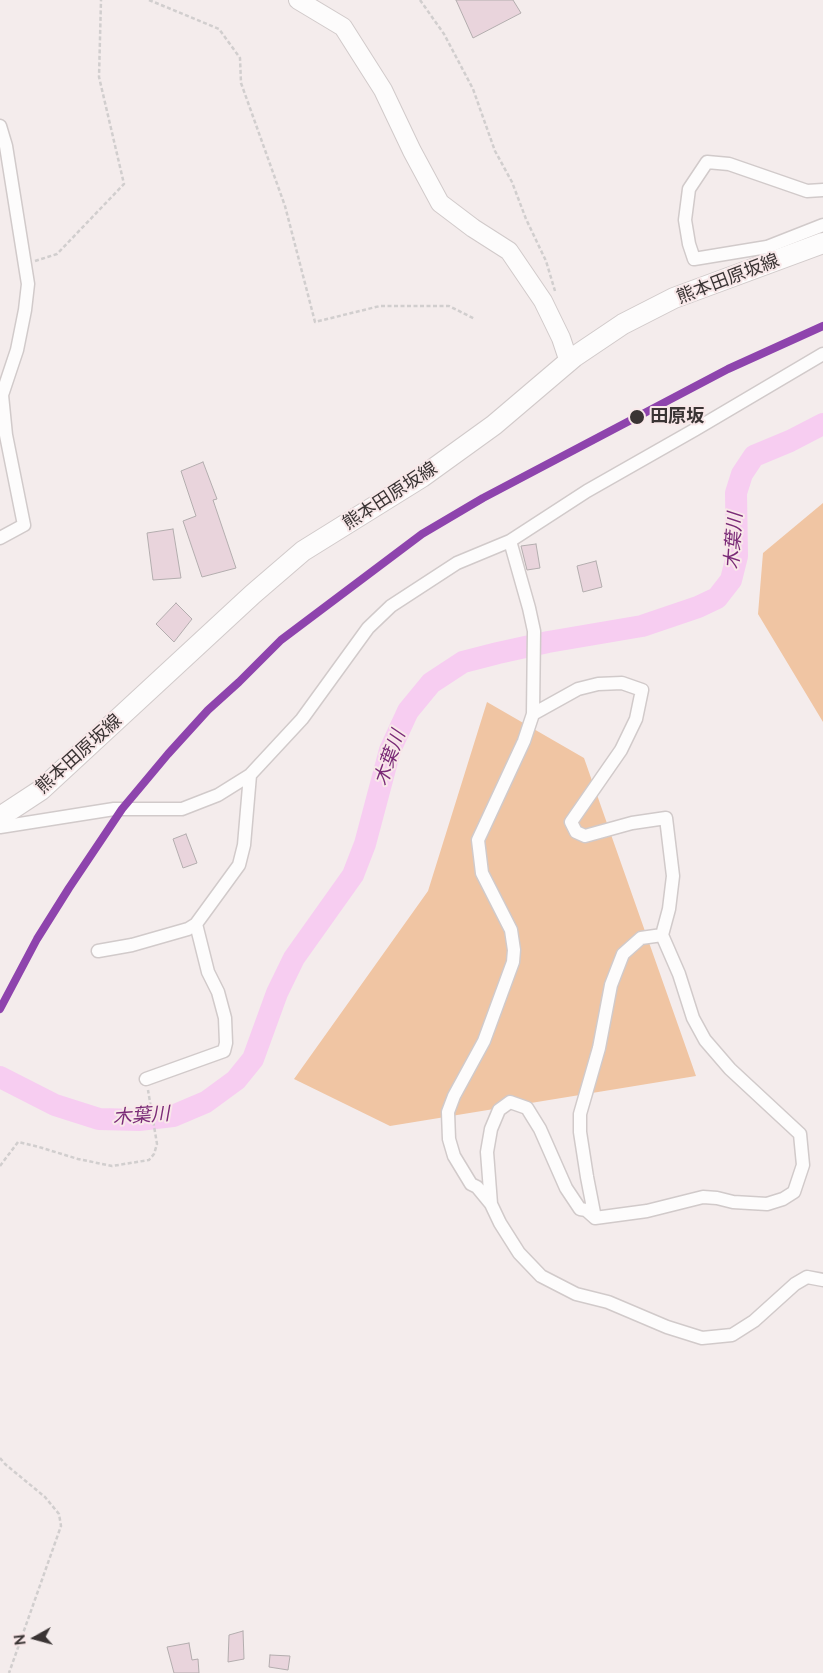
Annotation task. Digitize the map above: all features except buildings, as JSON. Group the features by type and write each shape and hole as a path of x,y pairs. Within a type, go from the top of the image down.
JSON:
{"main road":[{"name":"熊本田原坂線","path":"0,817 41,790 253,594 303,551 422,477 494,426 569,362 623,324 674,298 823,243"}],"street":[{"path":"298,0 343,27 383,90 440,203 473,228 509,251 543,301 561,338 569,362"},
{"path":"0,126 6,146 28,284 17,350 2,395 6,435 24,525 0,538"},
{"path":"823,190 807,190 729,164 708,162 689,189 685,220 694,259 767,247 823,225"},
{"path":"0,827 114,808 182,809 218,795 250,775 302,718 368,628 392,606 457,562 510,541 587,491 823,354"},
{"path":"510,541 534,631 533,714 524,741 478,840 482,873 511,930 514,950 513,962 484,1041 454,1096 448,1112 449,1139 454,1156 471,1184 477,1187 491,1204 500,1223 519,1253 541,1276 576,1294 608,1302 667,1327 702,1338 732,1335 754,1321 795,1284 807,1276 823,1280"},
{"path":"491,1204 486,1152 491,1129 499,1110 510,1102 527,1108 540,1129 566,1188 580,1209 586,1210 595,1218 647,1211 703,1197 733,1202 767,1204 783,1199 794,1192 803,1165 800,1134 730,1069 705,1040 693,1018 679,974 662,935 669,909 673,876 666,818 632,823 585,836 576,832 572,822 622,750 636,719 642,690 622,683 598,684 578,689 533,714"},
{"path":"98,951 132,945 188,929 196,924 239,865 244,845 250,775"},
{"path":"146,1079 224,1051 226,1043 224,1018 218,992 208,972 196,924"},
{"path":"595,1218 580,1132 580,1114 600,1048 611,985 623,954 641,938 662,935"}],"path":[{"path":"24,264 57,254 124,184 99,77 101,0"},
{"path":"149,0 219,29 240,58 241,83 285,206 315,322 380,306 449,306 475,319"},
{"path":"420,0 444,34 473,89 495,151 512,182 526,219 546,261 555,291"},
{"path":"0,1166 18,1142 78,1159 112,1166 149,1160 154,1154 157,1144 146,1079"},
{"path":"0,1458 45,1497 59,1514 60,1526 9,1673"}],"shaded area":[{"path":"823,503 823,722 758,614 763,553"},
{"path":"487,702 584,758 696,1076 390,1126 294,1079 428,891"}],"waterway":[{"name":"木葉川","path":"0,1077 55,1105 99,1119 139,1120 173,1116 206,1102 236,1080 253,1059 277,993 294,958 353,875 365,844 390,750 408,711 431,683 463,662 548,642 642,626 698,607 717,598 731,580 737,556 736,493 742,474 754,456 790,441 823,424"}],"transit line":[{"path":"0,1009 37,939 122,809 208,710 281,640 422,534 483,498 728,369 823,326"}],"place":[{"name":"田原坂","path":"637,417"}]}
